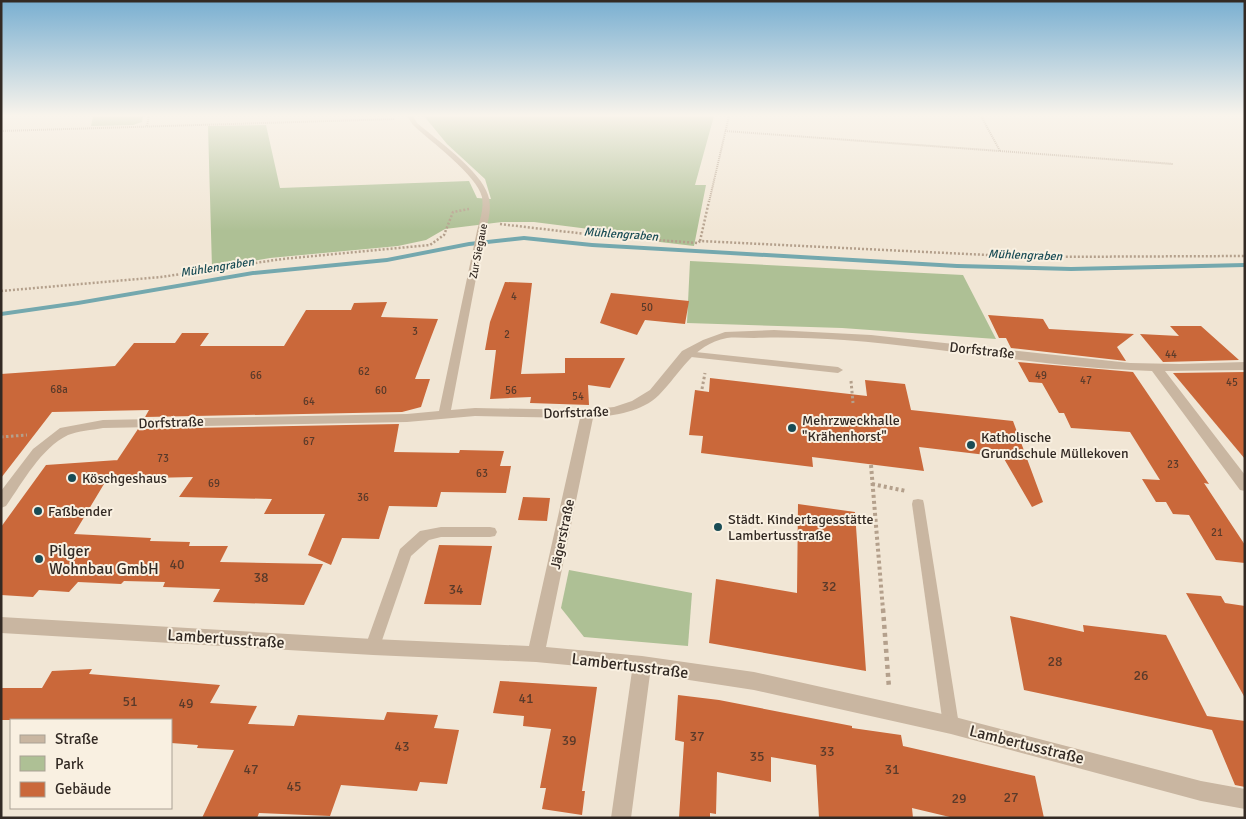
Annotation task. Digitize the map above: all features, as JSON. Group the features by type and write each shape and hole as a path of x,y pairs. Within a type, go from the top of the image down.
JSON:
{"street":[{"name":"Zur Siegaue","path":"444,415 481,230"},
{"name":"Dorfstraße","path":"1,502 38,452 65,431 103,424 407,418 475,412 588,414 625,408 654,393 686,354 707,342 725,335 767,334 846,337 1156,368 1245,366"},
{"path":"1156,368 1245,486"},
{"name":"Jägerstraße","path":"536,654 588,414"},
{"name":"Lambertusstraße","path":"1,625 373,647 536,654 642,664 754,681 951,725 1201,791 1245,799"},
{"path":"621,818 642,664"}],"lane":[{"name":"Zur Siegaue","path":"448,154 484,191 486,208 481,230"},
{"path":"686,354 838,370"},
{"path":"918,504 951,725"},
{"path":"373,647 405,552 425,534 441,532 490,532"}],"path":[{"path":"700,241 720,154"},
{"path":"1043,154 1172,164"},
{"path":"1,291 161,277 282,259 430,244 444,235 453,212 462,209 486,208"},
{"path":"484,219 500,224 603,236 698,243 700,241 1029,257 1245,256"},
{"path":"1,437 32,434"},
{"path":"871,465 892,713"},
{"path":"872,484 906,490 918,504"}],"green space":[{"path":"209,154 272,154 280,188 469,181 477,198 491,199 485,179 458,154 703,154 695,185 706,185 694,246 626,238 589,229 534,222 502,222 445,229 426,240 398,246 270,258 212,268"},
{"path":"690,261 963,275 996,339 842,328 687,323"},
{"path":"569,570 692,593 688,646 584,637 561,608"}],"building":[{"path":"505,282 532,283 521,374 565,373 565,358 625,358 610,388 588,385 589,405 530,403 531,397 490,399 496,350 485,350 490,322"},
{"path":"611,293 689,301 685,324 645,320 637,335 600,323"},
{"path":"387,302 381,317 438,319 415,379 430,379 421,407 402,412 145,417 149,410 52,412 1,478 1,374 115,366 134,343 175,343 182,333 209,333 200,346 284,346 306,310 351,310 354,303"},
{"path":"988,315 1043,319 1049,329 1134,334 1117,347 1126,361 1011,348 1006,338 999,338"},
{"path":"1170,326 1201,326 1239,360 1163,362 1140,334 1179,336"},
{"path":"1018,362 1133,372 1209,484 1204,483 1245,545 1245,563 1216,560 1189,515 1173,514 1166,502 1156,502 1142,479 1160,480 1130,432 1071,428 1064,413 1059,413 1042,383 1029,382"},
{"path":"1245,372 1245,459 1173,373"},
{"name":"Mehrzweckhalle \"Krähenhorst\"","path":"710,378 867,396 865,380 905,384 911,410 1013,421 1043,502 1032,507 1003,457 919,447 924,471 812,457 813,467 701,453 703,436 689,435 695,390 709,392"},
{"path":"399,424 394,452 459,453 460,450 504,451 500,466 511,466 506,493 441,492 437,507 389,506 379,539 342,538 331,565 308,555 325,514 264,514 272,499 179,497 193,477 107,479 74,534 151,538 150,541 190,542 189,546 228,546 220,562 323,564 304,605 213,602 220,589 163,587 165,582 124,581 121,584 78,582 69,592 39,590 33,597 1,595 1,527 46,465 117,460 138,429"},
{"path":"523,497 550,498 547,521 518,520"},
{"path":"798,504 855,512 866,671 709,643 716,579 797,593"},
{"path":"439,545 492,546 481,605 424,604"},
{"path":"1186,593 1221,596 1225,603 1245,606 1245,698"},
{"path":"1010,616 1084,632 1083,625 1166,635 1207,716 1245,721 1245,787 1235,785 1212,730 1024,690"},
{"path":"92,669 89,674 220,685 210,703 257,706 248,724 294,726 298,715 384,720 387,712 438,715 434,728 459,730 447,784 420,782 417,791 341,785 330,816 259,813 257,818 202,818 234,750 197,748 198,745 172,743 172,719 1,720 1,688 42,688 52,671"},
{"path":"500,681 597,687 582,791 585,791 582,815 542,809 546,788 540,788 551,729 523,726 524,716 493,713"},
{"path":"678,695 719,700 852,726 852,728 901,735 903,746 1035,776 1044,818 954,818 912,808 913,818 819,818 816,765 771,757 771,782 717,772 716,814 710,813 710,818 679,818 684,742 675,740"}],"waterway":[{"name":"Mühlengraben","path":"1,314 78,303 253,273 387,260 469,244 524,238 592,245 957,266 1071,269 1245,265"}],"place":[{"name":"Mehrzweckhalle \"Krähenhorst\"","path":"792,428"},
{"name":"Katholische Grundschule Müllekoven","path":"971,445"},
{"name":"Köschgeshaus","path":"72,478"},
{"name":"Faßbender","path":"38,511"},
{"name":"Städt. Kindertagesstätte Lambertusstraße","path":"718,527"},
{"name":"Pilger Wohnbau GmbH","path":"39,559"}]}
